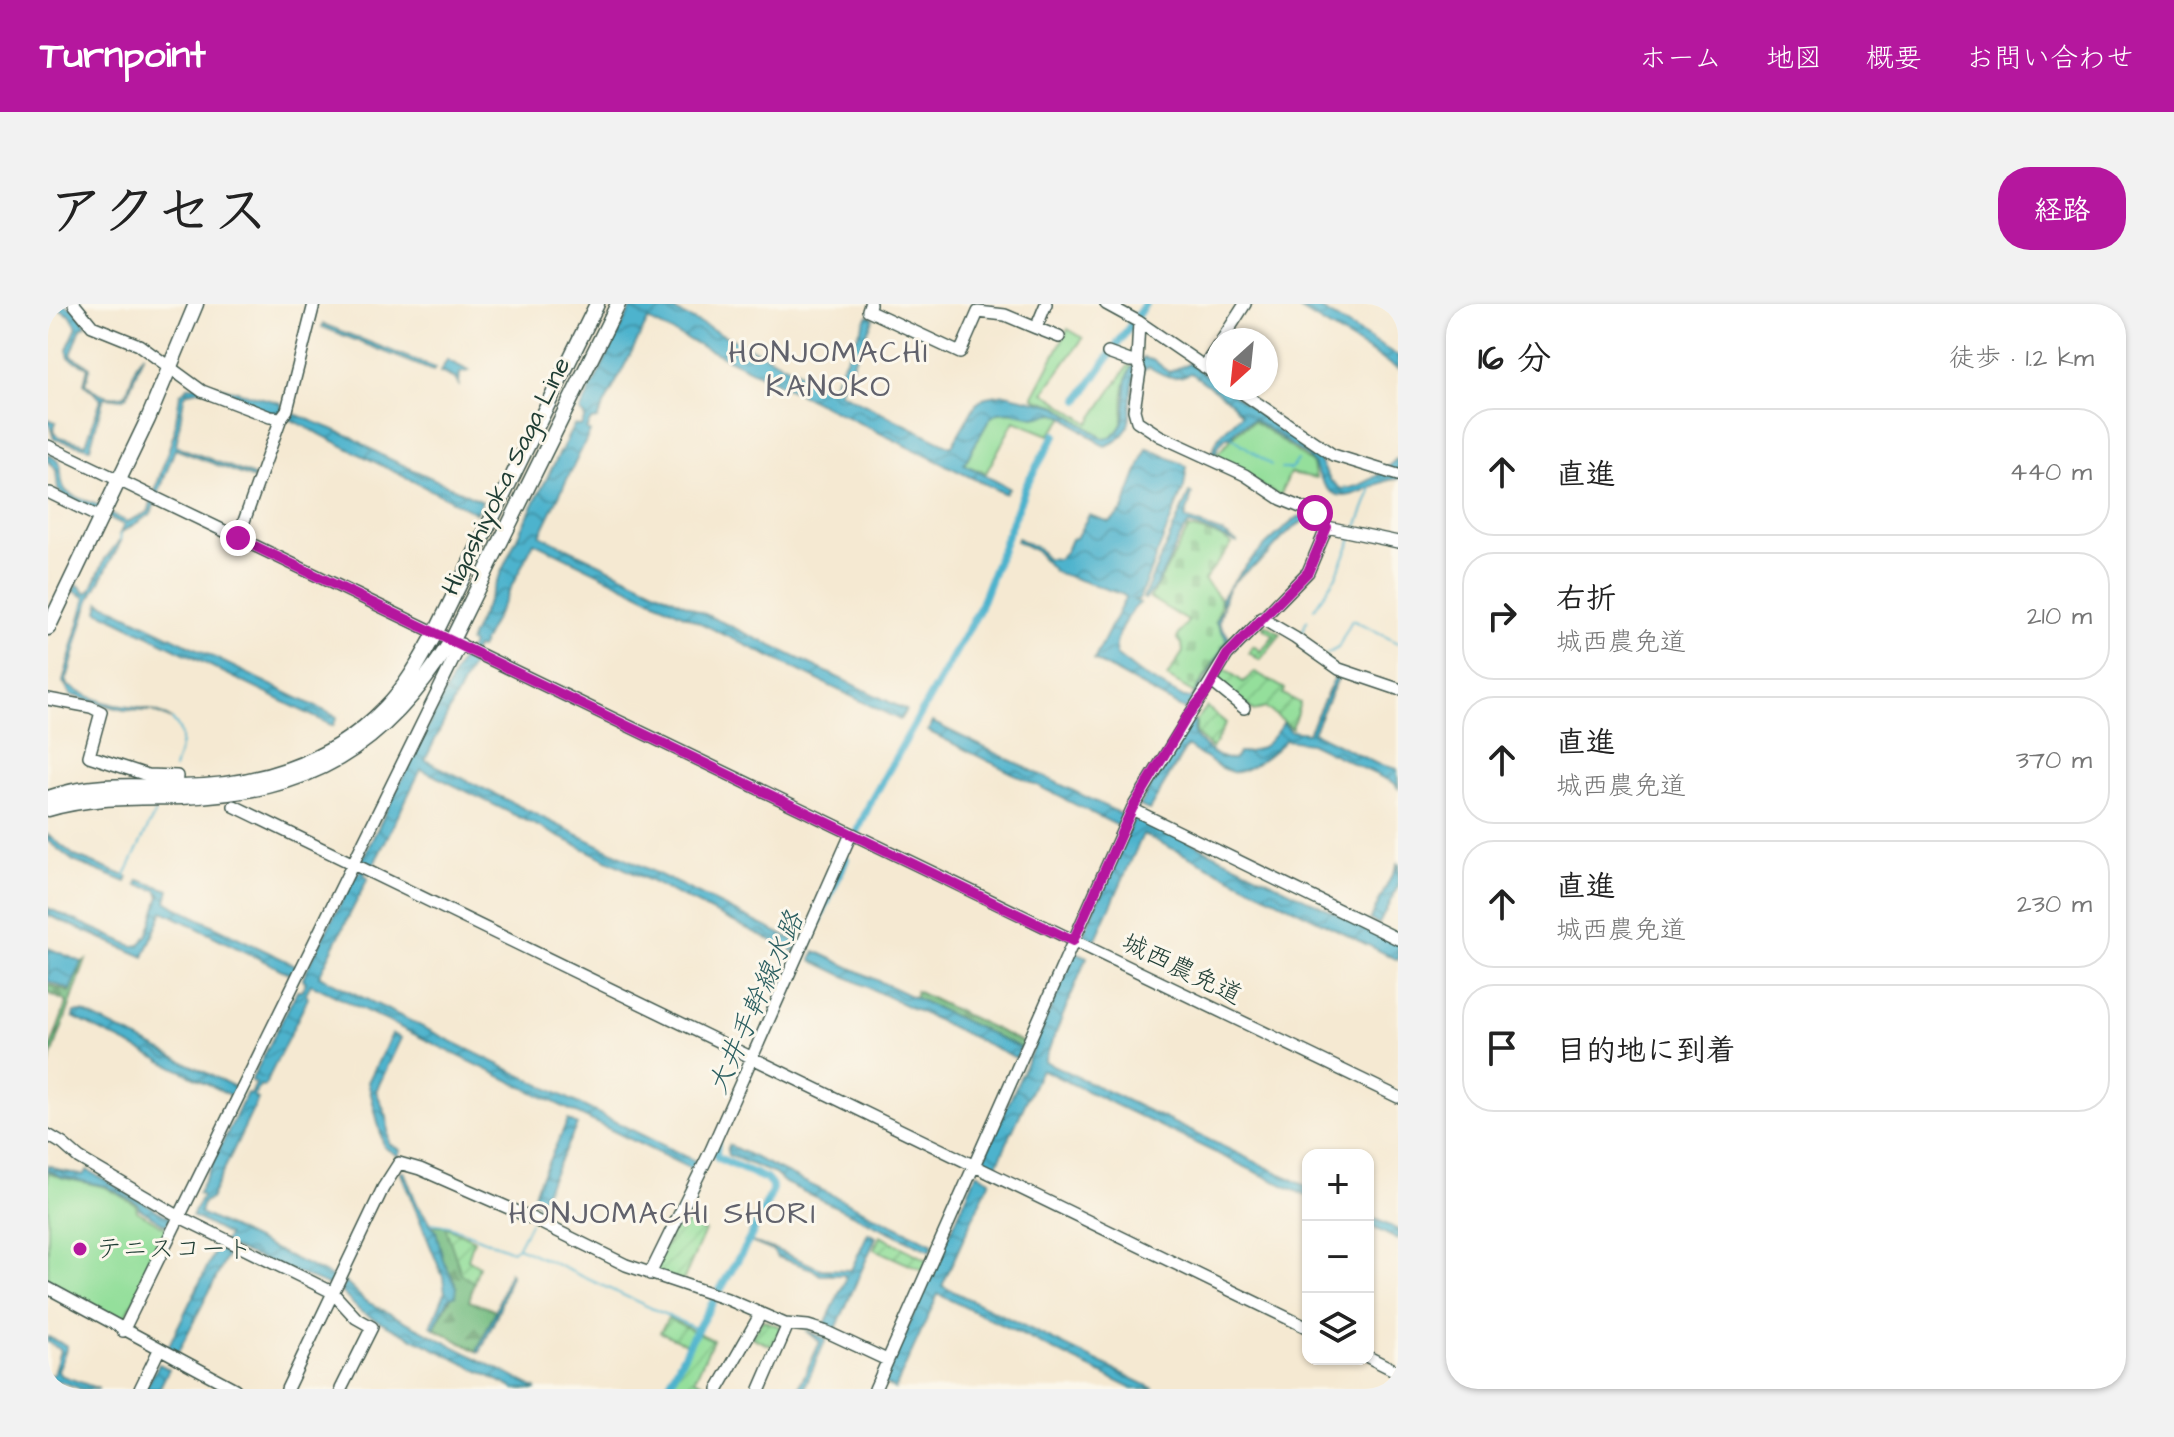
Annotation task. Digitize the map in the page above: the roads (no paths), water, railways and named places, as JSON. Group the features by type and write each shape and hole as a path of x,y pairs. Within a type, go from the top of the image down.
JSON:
{"main road":[{"path":"48,628 119,480 196,304"},
{"name":"Higashiyoka Saga Line","path":"48,798 68,791 117,784 176,787 229,785 259,779 288,771 341,743 385,708 410,678 436,632 597,304"},
{"name":"Higashiyoka Saga Line","path":"48,809 71,802 125,796 231,795 292,781 320,769 370,737 394,716 419,687 464,646 618,304"}],"street":[{"path":"74,304 92,326 139,345 202,391 270,417 284,414"},
{"path":"238,538 284,414 314,304"},
{"path":"1036,328 1046,304"},
{"path":"1106,304 1204,367 1206,364"},
{"path":"1230,328 1245,304"},
{"path":"872,310 960,353 978,312 1005,315 1059,337"},
{"path":"1135,320 1138,366 1134,410 1137,421 1160,436 1245,475 1281,499 1315,513 1327,527 1398,542"},
{"path":"1111,354 1138,366"},
{"path":"1252,400 1333,455 1398,475"},
{"name":"城西農免道","path":"48,446 1398,1097"},
{"path":"49,494 101,518"},
{"path":"878,1388 887,1360 1132,809 1227,655 1308,572 1327,527"},
{"path":"1261,618 1339,669 1398,689"},
{"path":"123,1331 360,867 464,646"},
{"path":"1212,682 1244,708"},
{"path":"48,699 91,707 101,712 89,756 147,775 177,776 176,787"},
{"path":"234,806 1302,1325"},
{"path":"1132,809 1398,939"},
{"path":"650,1274 716,1150 855,836"},
{"path":"48,1135 79,1158 180,1217 332,1292 356,1318 372,1327 341,1389"},
{"path":"287,1389 383,1188 399,1163 420,1169 650,1274 785,1324 827,1332 887,1360"},
{"path":"48,1288 235,1389"},
{"path":"718,1389 760,1315"},
{"path":"760,1389 786,1329 785,1324"},
{"path":"140,1389 159,1350"},
{"path":"1374,1360 1398,1372"}],"water":[{"path":"48,304 71,307 86,325 81,328 71,355 90,367 86,384 104,395 125,395 143,355 127,396 121,399 106,397 103,400 90,448 54,439 48,419 56,422 53,432 59,437 86,444 101,399 84,384 88,367 69,358 67,349 77,327 70,315"},
{"path":"633,304 661,304 831,388 868,315 874,318 839,392 951,447 976,404 986,397 1005,394 1057,406 1106,438 1120,427 1124,418 1128,374 1144,358 1155,361 1169,372 1189,363 1206,375 1206,384 1191,373 1170,377 1149,367 1137,372 1133,382 1129,424 1117,440 1105,446 1055,413 1034,417 997,413 990,418 964,464 1009,488 1005,494 648,320 597,419 591,420 586,429 590,432 540,535 906,710 900,720 534,542 480,648 476,647 471,659 474,661 425,760 799,943 795,952 421,769 373,866 369,865 364,875 368,878 319,976 699,1163 695,1171 311,984 306,993 308,998 264,1087 260,1085 254,1097 258,1099 210,1199 203,1202 200,1213 334,1278 330,1286 228,1246 231,1249 177,1354 167,1349 219,1243 223,1244 228,1235 192,1216 202,1196 198,1193 247,1093 251,1095 256,1083 251,1081 297,991 301,991 306,982 304,975 356,873 360,873 365,862 362,860 463,656 466,657 472,644 469,642 522,527 574,425 581,426 585,417 580,411"},
{"path":"1291,304 1312,304 1398,356 1398,369"},
{"path":"323,324 435,368 433,371 322,327"},
{"path":"447,360 469,371 460,373 459,385 455,379 440,372"},
{"path":"203,384 281,403 282,409 352,437 381,455 482,501 476,513 278,413 259,410 243,400 204,389 188,392 184,397 176,446 254,476 254,479 175,449 151,514 120,533 124,525 108,517 110,513 127,522 148,512 174,433 180,394 188,387"},
{"path":"1241,400 1317,455 1330,480 1341,489 1371,479 1396,459 1398,479 1350,495 1333,493 1308,457 1254,419 1236,430 1232,437 1227,437 1215,454 1211,454 1219,436 1242,414 1230,401"},
{"path":"1147,448 1187,466 1184,487 1139,599 1134,600 1140,603 1119,634 1116,655 1139,673 1184,698 1191,698 1205,680 1185,710 1094,660 1125,599 1124,595 1055,572 1036,551 1016,541 1017,538 1039,549 1046,558 1058,559 1071,539 1076,538 1089,515 1110,522 1123,510"},
{"path":"48,454 60,466 64,488 75,497 100,506 97,512 64,497 58,490 56,470 48,461"},
{"path":"1189,493 1192,494 1185,519 1223,533 1238,543 1189,524 1158,582 1145,599 1143,598"},
{"path":"1308,513 1314,520 1303,521 1293,528 1265,557 1238,577 1228,590 1223,607 1221,598 1247,564 1287,526"},
{"path":"119,541 91,596 66,681 67,685 97,699 153,711 124,710 71,695 63,682 86,597 73,591 77,584 87,593 91,590 105,559"},
{"path":"100,602 337,717 333,726 98,611"},
{"path":"1223,607 1219,622 1230,639 1207,677 1227,640 1216,621"},
{"path":"1337,673 1340,674 1313,732 1377,764 1397,769 1398,788 1394,783 1310,743 1285,740 1260,761 1238,772 1220,767 1187,746 1149,810 1139,806 1190,720 1195,721 1194,735 1206,748 1222,758 1234,759 1239,753 1254,751 1265,745 1283,723 1291,731 1308,733"},
{"path":"932,722 1123,815 1118,826 928,731"},
{"path":"1135,815 1398,944 1398,960 1143,834 1094,943 1082,937"},
{"path":"48,835 75,856 128,877 126,882 73,861 48,841"},
{"path":"1398,863 1398,886 1379,924 1370,920"},
{"path":"139,880 169,890 166,901 177,908 297,966 292,975 163,911 144,957 48,915 48,908 133,946 140,945 148,934 160,896 157,890 137,885"},
{"path":"48,948 82,962 70,990 48,981"},
{"path":"815,951 1021,1048 1016,1058 811,960"},
{"path":"1076,952 1087,957 1044,1061 1302,1184 1302,1194 1041,1069 995,1169 982,1163"},
{"path":"74,1012 83,1012 237,1088 232,1096 73,1017"},
{"path":"392,1034 401,1038 376,1091 387,1117 389,1144 400,1150 398,1156 384,1147 368,1082"},
{"path":"568,1120 577,1125 539,1204 533,1199 536,1188"},
{"path":"729,1145 933,1244 930,1251 785,1183 775,1174 728,1155"},
{"path":"48,1165 83,1175 87,1170 171,1218 166,1225 106,1186 62,1177 48,1170"},
{"path":"400,1171 404,1171 417,1204 436,1231 443,1260 457,1287 456,1295 449,1298 434,1328 431,1326 445,1293 443,1277"},
{"path":"977,1173 990,1180 942,1286 1154,1389 1133,1389 938,1294 895,1389 883,1383"},
{"path":"1374,1218 1398,1230 1398,1240 1374,1228"},
{"path":"868,1233 876,1237 836,1329 825,1324 846,1279 844,1275 820,1275 751,1242 821,1269 851,1270"},
{"path":"509,1272 511,1274 498,1313 480,1352 477,1351 496,1310"},
{"path":"345,1282 365,1301 537,1389 515,1389 361,1312 340,1291"},
{"path":"806,1330 826,1339 804,1389 798,1389 820,1342"},
{"path":"48,1337 67,1346 58,1371 60,1375 99,1389 82,1389 56,1380 48,1383 60,1350 48,1342"},
{"path":"159,1364 169,1369 159,1389 145,1389"}],"waterway":[{"name":"大井手幹線水路","path":"1079,400 1145,304"},
{"name":"大井手幹線水路","path":"854,839 870,803 978,612 1026,485 1055,435"},
{"path":"1232,437 1271,465"},
{"path":"1281,469 1290,469 1298,460"},
{"path":"1357,527 1370,489"},
{"path":"120,541 121,533"},
{"path":"1314,609 1336,576 1353,536"},
{"path":"1305,638 1302,633 1307,620"},
{"path":"1327,654 1338,648 1352,620 1398,643"},
{"path":"172,720 181,737 174,769"},
{"path":"124,877 155,813"},
{"name":"大井手幹線水路","path":"777,1015 846,859"},
{"name":"大井手幹線水路","path":"667,1389 772,1192 772,1186 766,1179 718,1158 717,1143"},
{"path":"535,1214 539,1204"},
{"path":"432,1223 449,1226 512,1251 518,1247 697,1329"},
{"path":"518,1246 530,1223"}],"place":[{"name":"テニスコート","path":"80,1249"}],"district":[{"name":"HONJOMACHI KANOKO","path":"829,370"},
{"name":"HONJOMACHI SHORI","path":"663,1214"}]}
